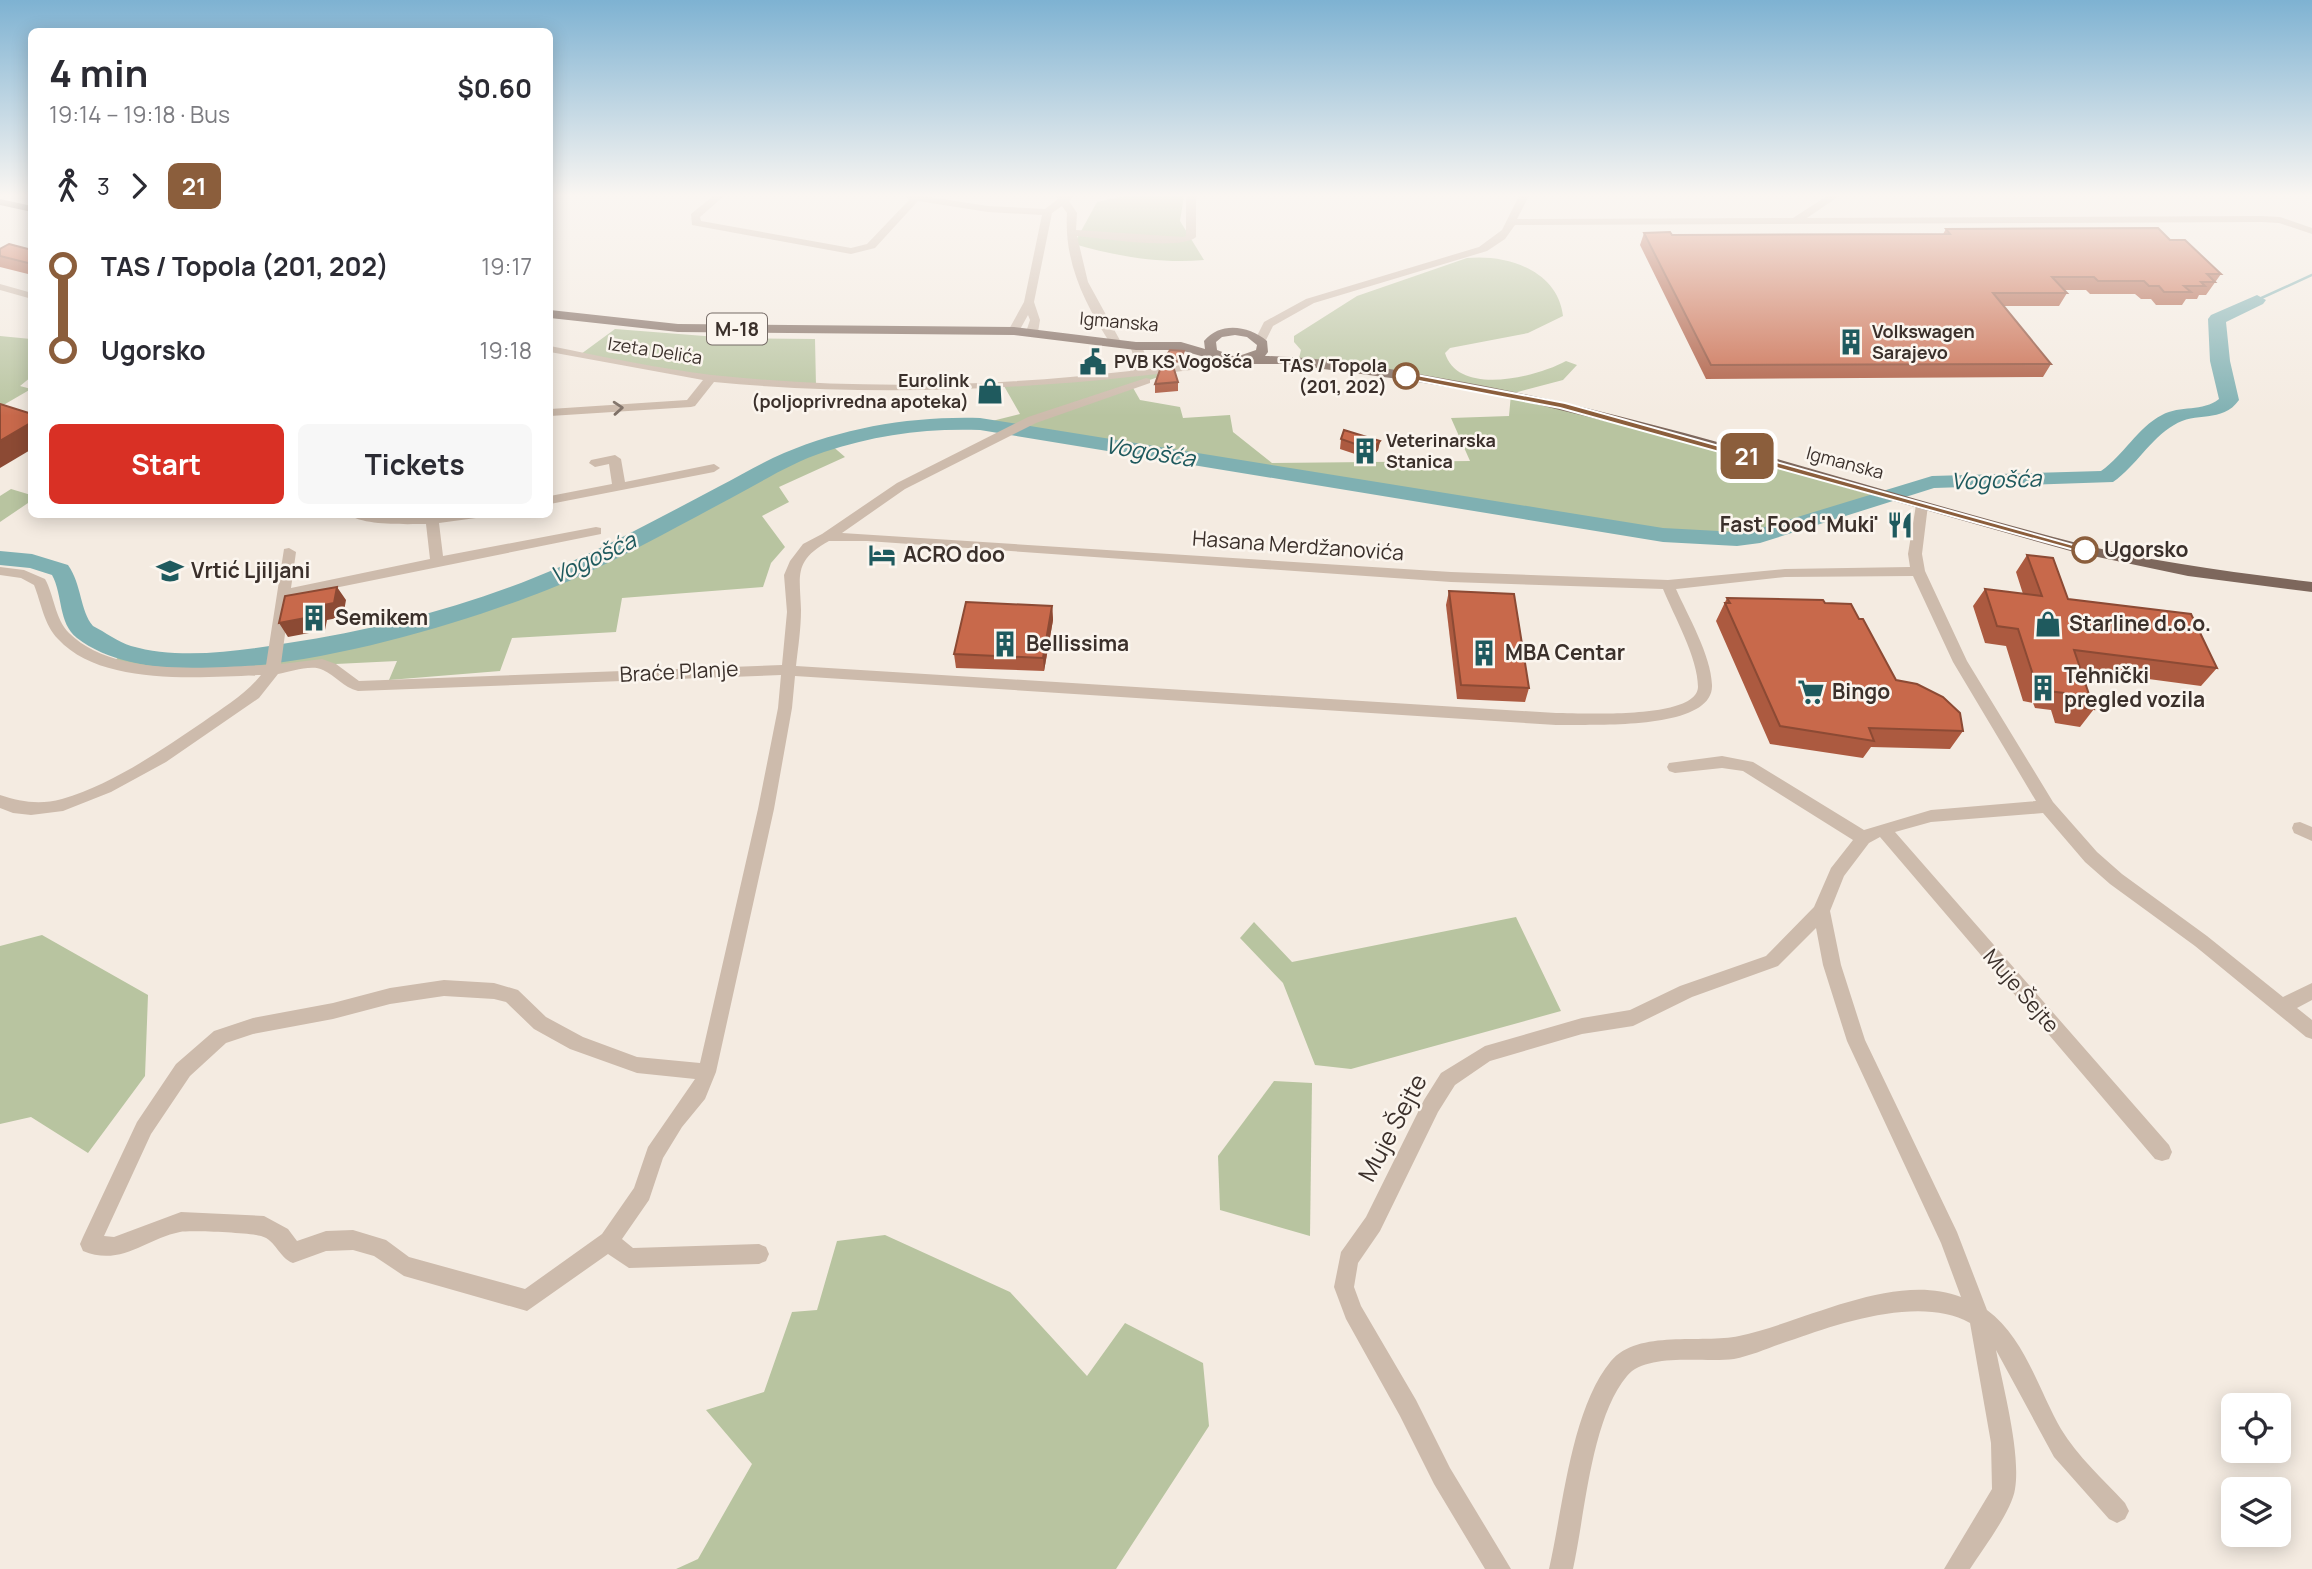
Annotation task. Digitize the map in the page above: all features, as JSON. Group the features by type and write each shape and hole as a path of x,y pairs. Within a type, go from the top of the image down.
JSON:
{"main road":[{"name":"Igmanska","path":"553,314 678,328 1014,331 1034,326 1059,335 1116,344 1138,352 1181,346 1214,337"},
{"name":"M-18","path":"1214,337 1236,331 1251,334 1262,344"},
{"path":"1214,337 1209,346 1215,360"},
{"name":"Igmanska","path":"1262,344 1286,360"},
{"path":"1247,360 1262,344"},
{"name":"Igmanska","path":"1181,346 1215,360"},
{"name":"M-18","path":"1215,360 1247,360"},
{"name":"Igmanska","path":"1247,360 1286,360 1468,385 1562,405 2074,547 2140,562 2312,587"}],"street":[{"path":"1014,331 1029,302 1036,269"},
{"path":"1079,269 1116,344"},
{"path":"1236,331 1268,324 1310,301 1340,290 1412,269"},
{"path":"0,288 28,295"},
{"path":"1029,302 1034,326"},
{"path":"1262,344 1268,324"},
{"name":"Izeta Delića","path":"553,350 712,378 836,387 972,387 1071,382 1195,369 1215,360"},
{"path":"1133,375 1139,369 1138,352"},
{"path":"708,1072 637,1065 577,1043 540,1023 512,996 494,991 444,988 253,1026 220,1037 183,1070 144,1128 90,1244 114,1247 181,1222 264,1226 281,1236 293,1253 326,1241 353,1240 379,1247 404,1266 527,1300 608,1241 642,1193 655,1154 675,1121 698,1093 708,1072 766,809 789,673 794,612 791,575 797,561 808,547 901,486 993,439 1032,420 1082,401 1180,371"},
{"path":"553,413 691,403 712,378"},
{"path":"595,463 615,459 619,487"},
{"path":"553,499 714,468"},
{"path":"1922,505 1915,554 1918,571 1960,662 2047,806 2091,857 2116,879 2312,1031"},
{"path":"415,518 447,518"},
{"path":"432,520 437,562"},
{"path":"284,594 596,531"},
{"name":"Hasana Merdžanovića","path":"827,537 867,537 1451,577 1668,584 1785,573 1918,571"},
{"path":"7,804 31,809 63,805 105,788 161,758 261,688 273,666 289,552"},
{"name":"Braće Planje","path":"0,571 24,574 40,582 57,627 65,638 111,663 153,670 324,664 340,678 358,686 729,669 1556,719 1648,714 1689,708 1699,702 1704,695 1703,674 1668,584"},
{"path":"1675,767 1722,762 1747,766 1863,838"},
{"name":"Muje Šejte","path":"1499,1569 1442,1476 1408,1408 1353,1312 1344,1287 1348,1259 1373,1224 1431,1106 1448,1079 1485,1054 1582,1026 1633,1018 1686,991 1772,961 1821,911 1837,873 1863,838 1883,829 1931,816 2047,806"},
{"name":"Muje Šejte","path":"1883,829 2162,1152"},
{"path":"1821,911 1835,978 1856,1041 1951,1239 1979,1316 2002,1443 2004,1490 1992,1514 1956,1569"},
{"path":"2283,1006 2312,991"},
{"path":"608,1241 629,1258 759,1254"},
{"path":"1561,1569 1584,1460 1600,1402 1621,1366 1643,1354 1732,1349 1811,1324 1909,1302 1929,1300 1951,1304 1979,1316 2000,1334 2024,1383 2067,1456 2117,1511"}],"green space":[{"path":"1435,269 1528,269 1552,287 1563,316 1528,333 1450,348 1445,353 1453,367 1465,375 1481,379 1500,379 1537,373 1566,361 1577,365 1563,380 1514,393 1885,495 1760,536 1737,539 1663,535 980,424 1020,414 1004,386 1173,372 1132,386 1140,400 1180,407 1183,418 1230,415 1233,432 1272,463 1470,461 1451,418 1509,416 1511,394 1298,362 1301,350 1294,342 1294,336 1357,296"},
{"path":"615,329 730,338 815,339 816,386 711,378 581,354"},
{"path":"0,336 28,339 28,379 20,386 28,388 28,391 0,407"},
{"path":"830,444 845,457 779,487 789,502 762,516 785,547 771,563 763,587 622,598 616,632 512,638 500,671 389,680 397,661 190,671 112,663 124,652 187,661 283,655 345,642 471,607 518,592 593,561 791,457"},
{"path":"11,489 28,494 28,503 0,522 0,496"},
{"path":"1516,917 1561,1011 1351,1069 1315,1065 1283,983 1240,938 1254,922 1292,962"},
{"path":"42,935 148,995 145,1076 88,1153 31,1117 0,1124 0,946"},
{"path":"1274,1081 1312,1083 1310,1236 1220,1210 1218,1156"},
{"path":"885,1235 1010,1292 1087,1376 1125,1323 1203,1363 1209,1426 1116,1569 676,1569 698,1559 752,1464 706,1410 764,1392 792,1312 817,1310 837,1241"}],"building":[{"name":"Volkswagen Sarajevo","path":"1662,269 2216,269 2221,274 2207,274 2215,282 2201,282 2205,286 2184,286 2191,292 2164,292 2159,286 2149,286 2144,281 2052,277 2067,293 1993,293 2051,364 1711,365"},
{"path":"1170,350 1184,351 1181,358 1164,360"},
{"path":"1173,366 1178,382 1155,384 1161,367"},
{"path":"0,404 28,413 28,424 0,441"},
{"path":"1344,430 1380,441 1372,450 1341,439"},
{"path":"2027,555 2053,558 2068,599 2191,614 2217,668 2074,650 2094,709 2068,706 2064,693 2048,691 2046,686 2036,684 2018,629 1997,626 1985,589 2042,596"},
{"path":"337,587 334,603 318,606 316,616 279,623 285,596"},
{"name":"MBA Centar","path":"1449,591 1514,594 1529,688 1461,685"},
{"name":"Bingo","path":"1727,598 1823,600 1825,603 1851,604 1859,619 1863,619 1896,680 1917,684 1943,697 1960,713 1963,731 1869,728 1874,741 1780,726 1725,603 1730,603"},
{"name":"Bellissima","path":"966,602 1052,606 1043,658 954,654"}],"waterway":[{"path":"2257,300 2312,275"},
{"name":"Vogošća","path":"0,558 32,561 60,570 68,585 79,625 85,632 125,653 181,661 249,658 323,647 466,610 525,590 588,563 794,456 885,430 956,423 980,424 1663,535 1737,539 1760,536 1932,482 2106,477 2167,420 2183,414 2209,412 2229,400 2220,361 2217,319 2257,300"}],"bus line":[{"name":"21","path":"1406,376 1468,385 1562,405 2085,550"}],"place":[{"name":"Volkswagen Sarajevo","path":"1851,342"},
{"name":"PVB KS Vogošća","path":"1093,362"},
{"name":"TAS / Topola (201, 202)","path":"1406,376"},
{"name":"Eurolink (poljoprivredna apoteka)","path":"990,391"},
{"name":"Veterinarska Stanica","path":"1365,451"},
{"name":"Fast Food 'Muki'","path":"1900,525"},
{"name":"Ugorsko","path":"2085,550"},
{"name":"ACRO doo","path":"882,555"},
{"name":"Vrtić Ljiljani","path":"170,571"},
{"name":"Semikem","path":"314,618"},
{"name":"Starline d.o.o.","path":"2048,624"},
{"name":"Bellissima","path":"1005,644"},
{"name":"MBA Centar","path":"1484,653"},
{"name":"Tehnički pregled vozila","path":"2043,688"},
{"name":"Bingo","path":"1811,692"}]}
